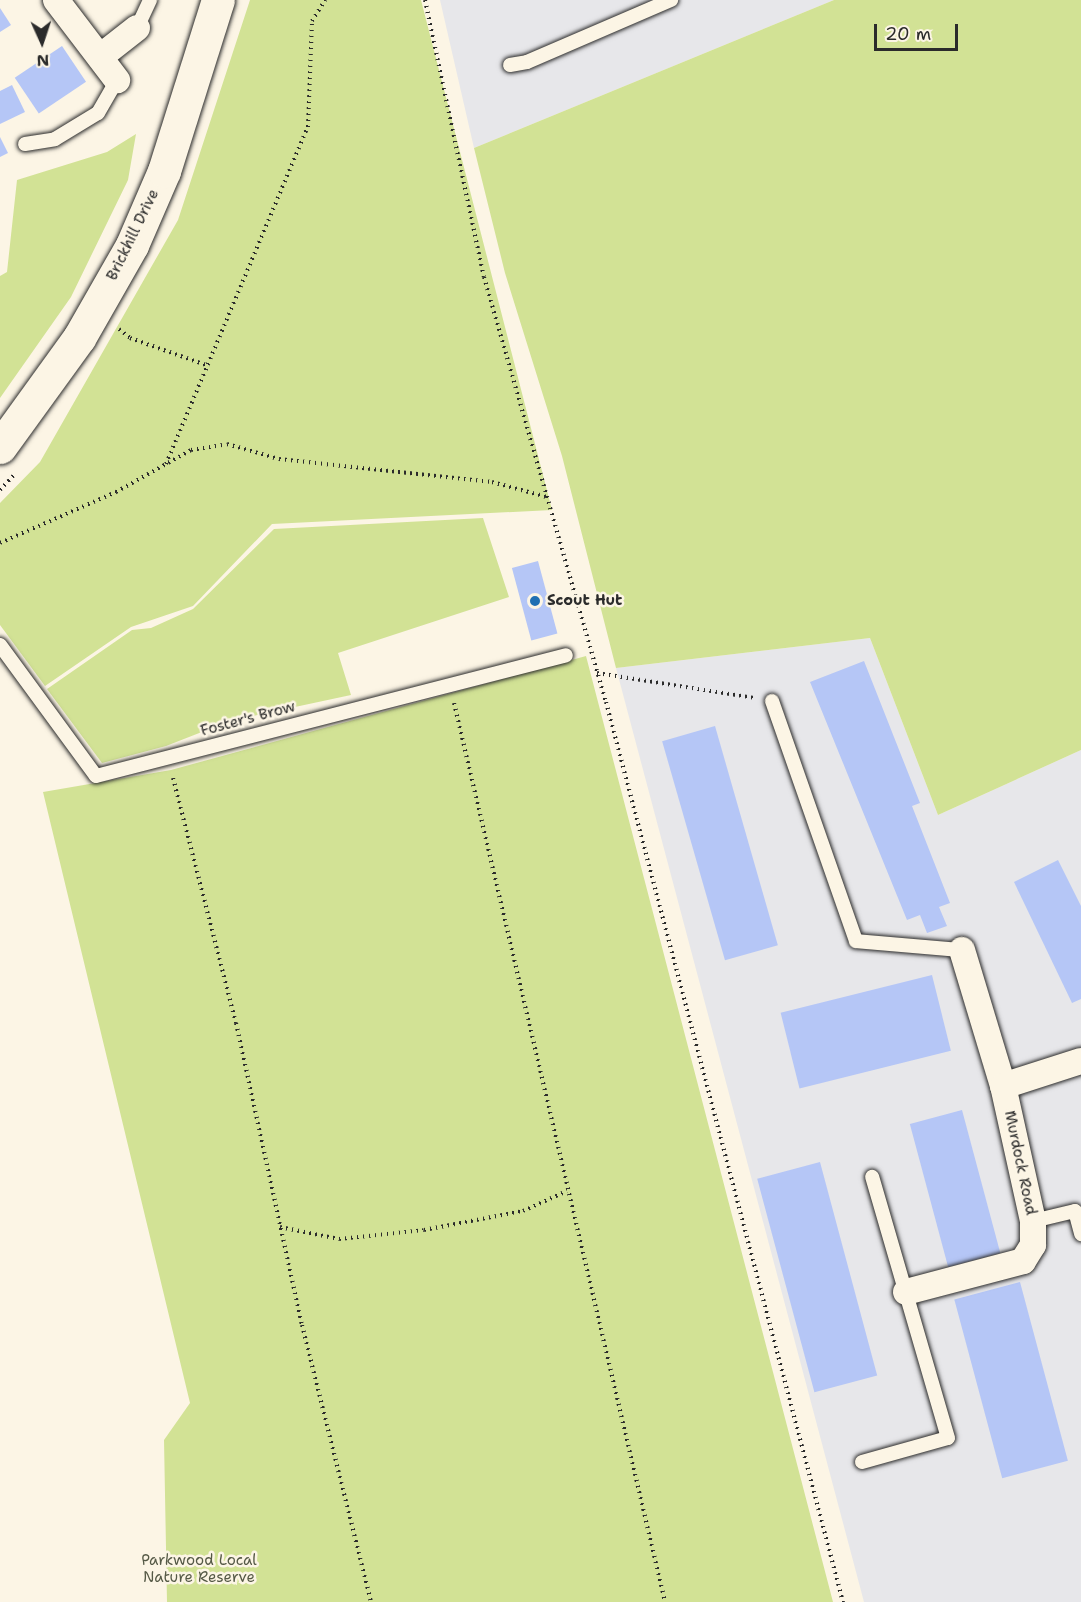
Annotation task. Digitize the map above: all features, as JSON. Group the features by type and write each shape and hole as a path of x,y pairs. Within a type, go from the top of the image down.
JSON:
{"street":[{"path":"56,0 117,80"},
{"name":"Brickhill Drive","path":"0,447 79,338 132,245 164,171 218,0"},
{"path":"100,57 137,28"},
{"name":"Murdock Road","path":"906,1292 1023,1261 1033,1245 1033,1221 1003,1086 962,950"},
{"path":"1003,1086 1081,1061"}],"lane":[{"path":"137,28 150,0"},
{"path":"510,65 527,62 671,0"},
{"path":"25,144 55,139 98,113 117,80"},
{"name":"Foster's Brow","path":"0,645 96,776 449,683 566,655"},
{"path":"772,701 856,941 962,950"},
{"path":"861,1462 948,1438 872,1177"},
{"path":"1033,1221 1075,1211 1081,1234"}],"path":[{"path":"166,464 308,127 312,21 325,0"},
{"path":"425,0 484,277 597,673 843,1602"},
{"path":"114,325 130,338 209,366"},
{"path":"0,543 191,450 226,444 279,459 492,482 547,497"},
{"path":"597,673 772,701"},
{"path":"449,683 567,1191 666,1602"},
{"path":"166,757 236,1023 280,1227 371,1602"},
{"path":"280,1227 339,1239 424,1230 523,1211 567,1191"}],"shaded area":[{"path":"440,0 834,0 474,148"},
{"path":"870,638 938,815 1081,750 1081,1602 864,1602 616,668"}],"green space":[{"path":"250,0 421,0 552,510 272,524 193,606 131,627 45,686 0,625 0,503 40,462 178,220"},
{"path":"834,0 1081,0 1081,750 938,815 870,638 616,668 562,456 505,273 474,148"},
{"path":"136,134 128,180 71,297 0,398 0,276 7,272 17,180 107,152"},
{"path":"483,518 509,597 338,653 351,695 230,721 166,746 102,763 47,689 132,630 151,628 193,609 274,529"},
{"name":"Parkwood Local Nature Reserve","path":"586,656 833,1602 167,1602 164,1440 190,1403 43,792 171,770"}],"building":[{"path":"0,8 11,25 0,32"},
{"path":"62,46 86,82 39,114 15,78"},
{"path":"12,85 25,112 0,124 0,91"},
{"path":"0,137 8,153 0,157"},
{"name":"Scout Hut","path":"538,561 557,633 531,640 512,568"},
{"path":"864,661 920,803 912,806 950,903 939,907 947,926 927,933 920,915 907,920 810,682"},
{"path":"715,726 778,945 725,960 662,741"},
{"path":"1058,860 1081,906 1081,999 1072,1003 1014,882"},
{"path":"932,975 951,1051 800,1088 781,1013"},
{"path":"962,1110 1000,1253 948,1267 910,1124"},
{"path":"820,1162 877,1375 814,1392 757,1179"},
{"path":"1020,1282 1068,1461 1002,1478 954,1300"}],"place":[{"name":"Scout Hut","path":"535,601"}]}
